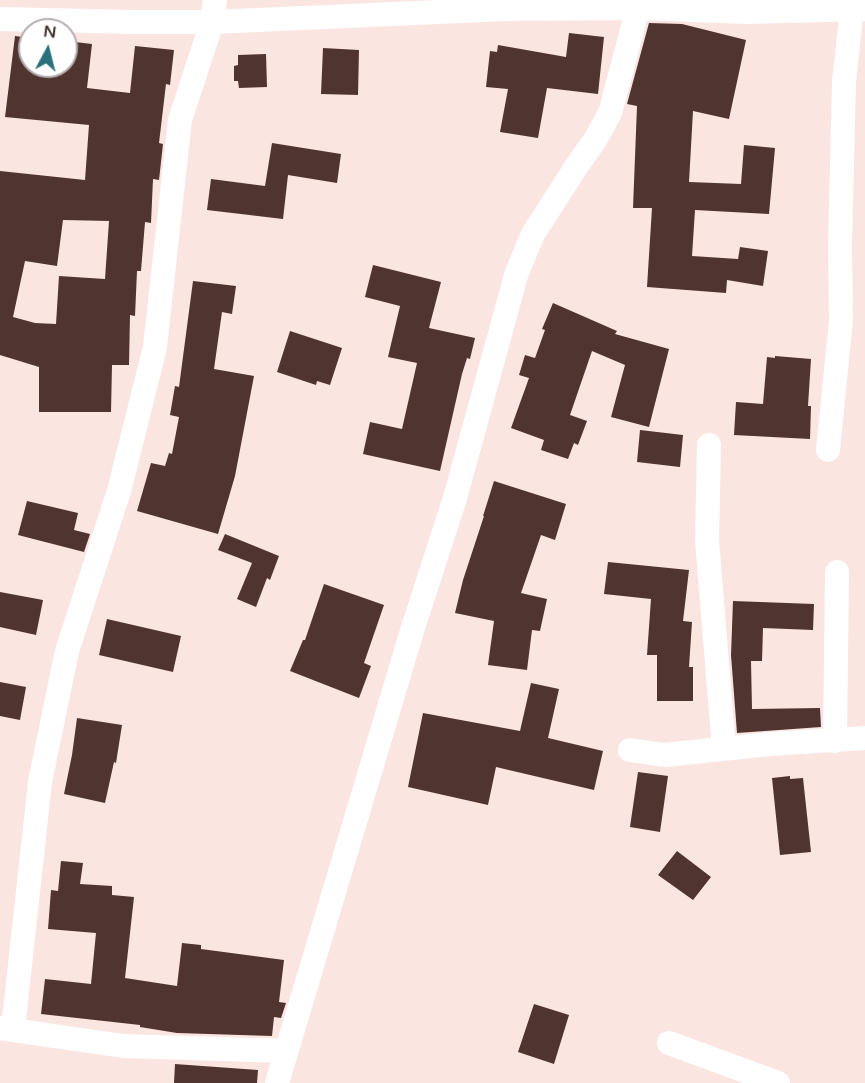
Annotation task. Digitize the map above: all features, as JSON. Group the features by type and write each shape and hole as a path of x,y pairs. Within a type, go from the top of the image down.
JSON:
{"street":[{"path":"277,1083 412,631 455,498 517,272 533,234 595,140 610,113 638,8"},
{"path":"1,22 132,22 213,11 638,8 747,12 859,9 844,82 840,244 841,320 828,450"},
{"path":"213,11 180,120 155,347 119,491 68,651 40,782 7,1028 123,1046 286,1051"},
{"path":"708,445 707,540 724,749"},
{"path":"835,741 837,572"},
{"path":"630,750 664,755 771,744 865,738"},
{"path":"669,1043 778,1083"}],"building":[{"path":"649,23 682,24 746,40 729,119 693,111 689,182 741,184 744,145 775,148 769,214 695,210 692,256 738,259 740,247 768,251 763,286 727,280 726,293 647,287 652,208 633,208 637,106 627,104"},
{"path":"569,33 604,37 598,94 547,88 538,138 500,132 508,89 486,87 490,51 497,52 498,45 566,57"},
{"path":"15,36 18,36 18,78 78,78 78,42 92,44 87,88 130,93 135,46 174,50 170,85 166,84 159,143 163,144 159,180 153,179 151,223 145,222 141,271 137,271 135,316 130,315 129,365 112,365 111,412 39,412 39,367 0,355 0,171 85,180 89,125 5,117","holes":["63,220 109,221 105,279 59,276 56,324 35,323 13,317 25,261 57,266"]},
{"path":"323,48 359,50 358,95 321,94"},
{"path":"266,54 267,87 239,88 238,81 234,81 234,66 238,65 238,55"},
{"path":"272,143 341,154 337,183 288,175 283,219 207,210 211,179 265,186"},
{"path":"373,265 441,282 429,328 475,338 470,359 467,358 462,374 440,471 363,454 370,422 402,429 417,363 388,357 400,306 365,297"},
{"path":"193,281 236,286 232,314 222,312 214,369 254,376 235,476 218,534 137,511 151,463 165,466 169,453 172,454 179,417 170,415 175,386 179,387"},
{"path":"553,303 617,331 615,334 669,349 649,427 611,417 625,365 592,351 570,415 587,421 578,445 574,443 568,459 541,450 544,440 511,428 529,378 519,375 525,355 535,358 545,330 542,329"},
{"path":"290,331 342,348 330,385 317,381 316,385 277,372"},
{"path":"775,356 811,359 808,406 811,406 810,439 734,435 736,402 763,404 767,357 775,358"},
{"path":"640,430 683,435 680,467 637,462"},
{"path":"494,481 566,504 555,540 541,535 521,593 547,599 540,631 532,630 527,670 488,665 494,621 455,613"},
{"path":"27,501 78,513 74,530 90,534 84,552 18,535"},
{"path":"225,534 279,556 270,580 267,578 256,607 237,599 252,563 218,550"},
{"path":"608,562 689,570 683,621 692,622 689,667 693,667 693,701 657,701 657,655 647,655 651,599 604,594"},
{"path":"324,584 384,605 364,663 371,666 359,698 290,671 303,640 305,640"},
{"path":"0,592 43,600 36,635 0,627"},
{"path":"733,601 814,604 813,630 763,628 762,661 751,661 752,709 820,708 821,727 737,733 731,655"},
{"path":"107,619 181,636 173,672 99,655"},
{"path":"0,682 26,687 20,720 0,716"},
{"path":"531,683 559,689 548,738 603,751 594,790 496,767 488,805 408,787 423,713 520,731"},
{"path":"77,718 122,725 116,763 114,762 105,803 64,794"},
{"path":"638,772 668,776 660,832 630,827"},
{"path":"790,776 790,779 803,778 811,852 780,855 772,778"},
{"path":"677,851 711,877 693,900 658,875"},
{"path":"61,861 83,863 80,884 112,886 112,895 134,897 125,978 177,986 182,943 201,945 201,949 284,960 279,1002 286,1003 281,1018 274,1017 272,1036 177,1033 140,1027 140,1025 41,1014 45,979 91,984 96,933 48,929 51,890 58,891"},
{"path":"534,1004 569,1015 554,1064 518,1052"},
{"path":"175,1064 258,1070 257,1083 174,1083"}]}
